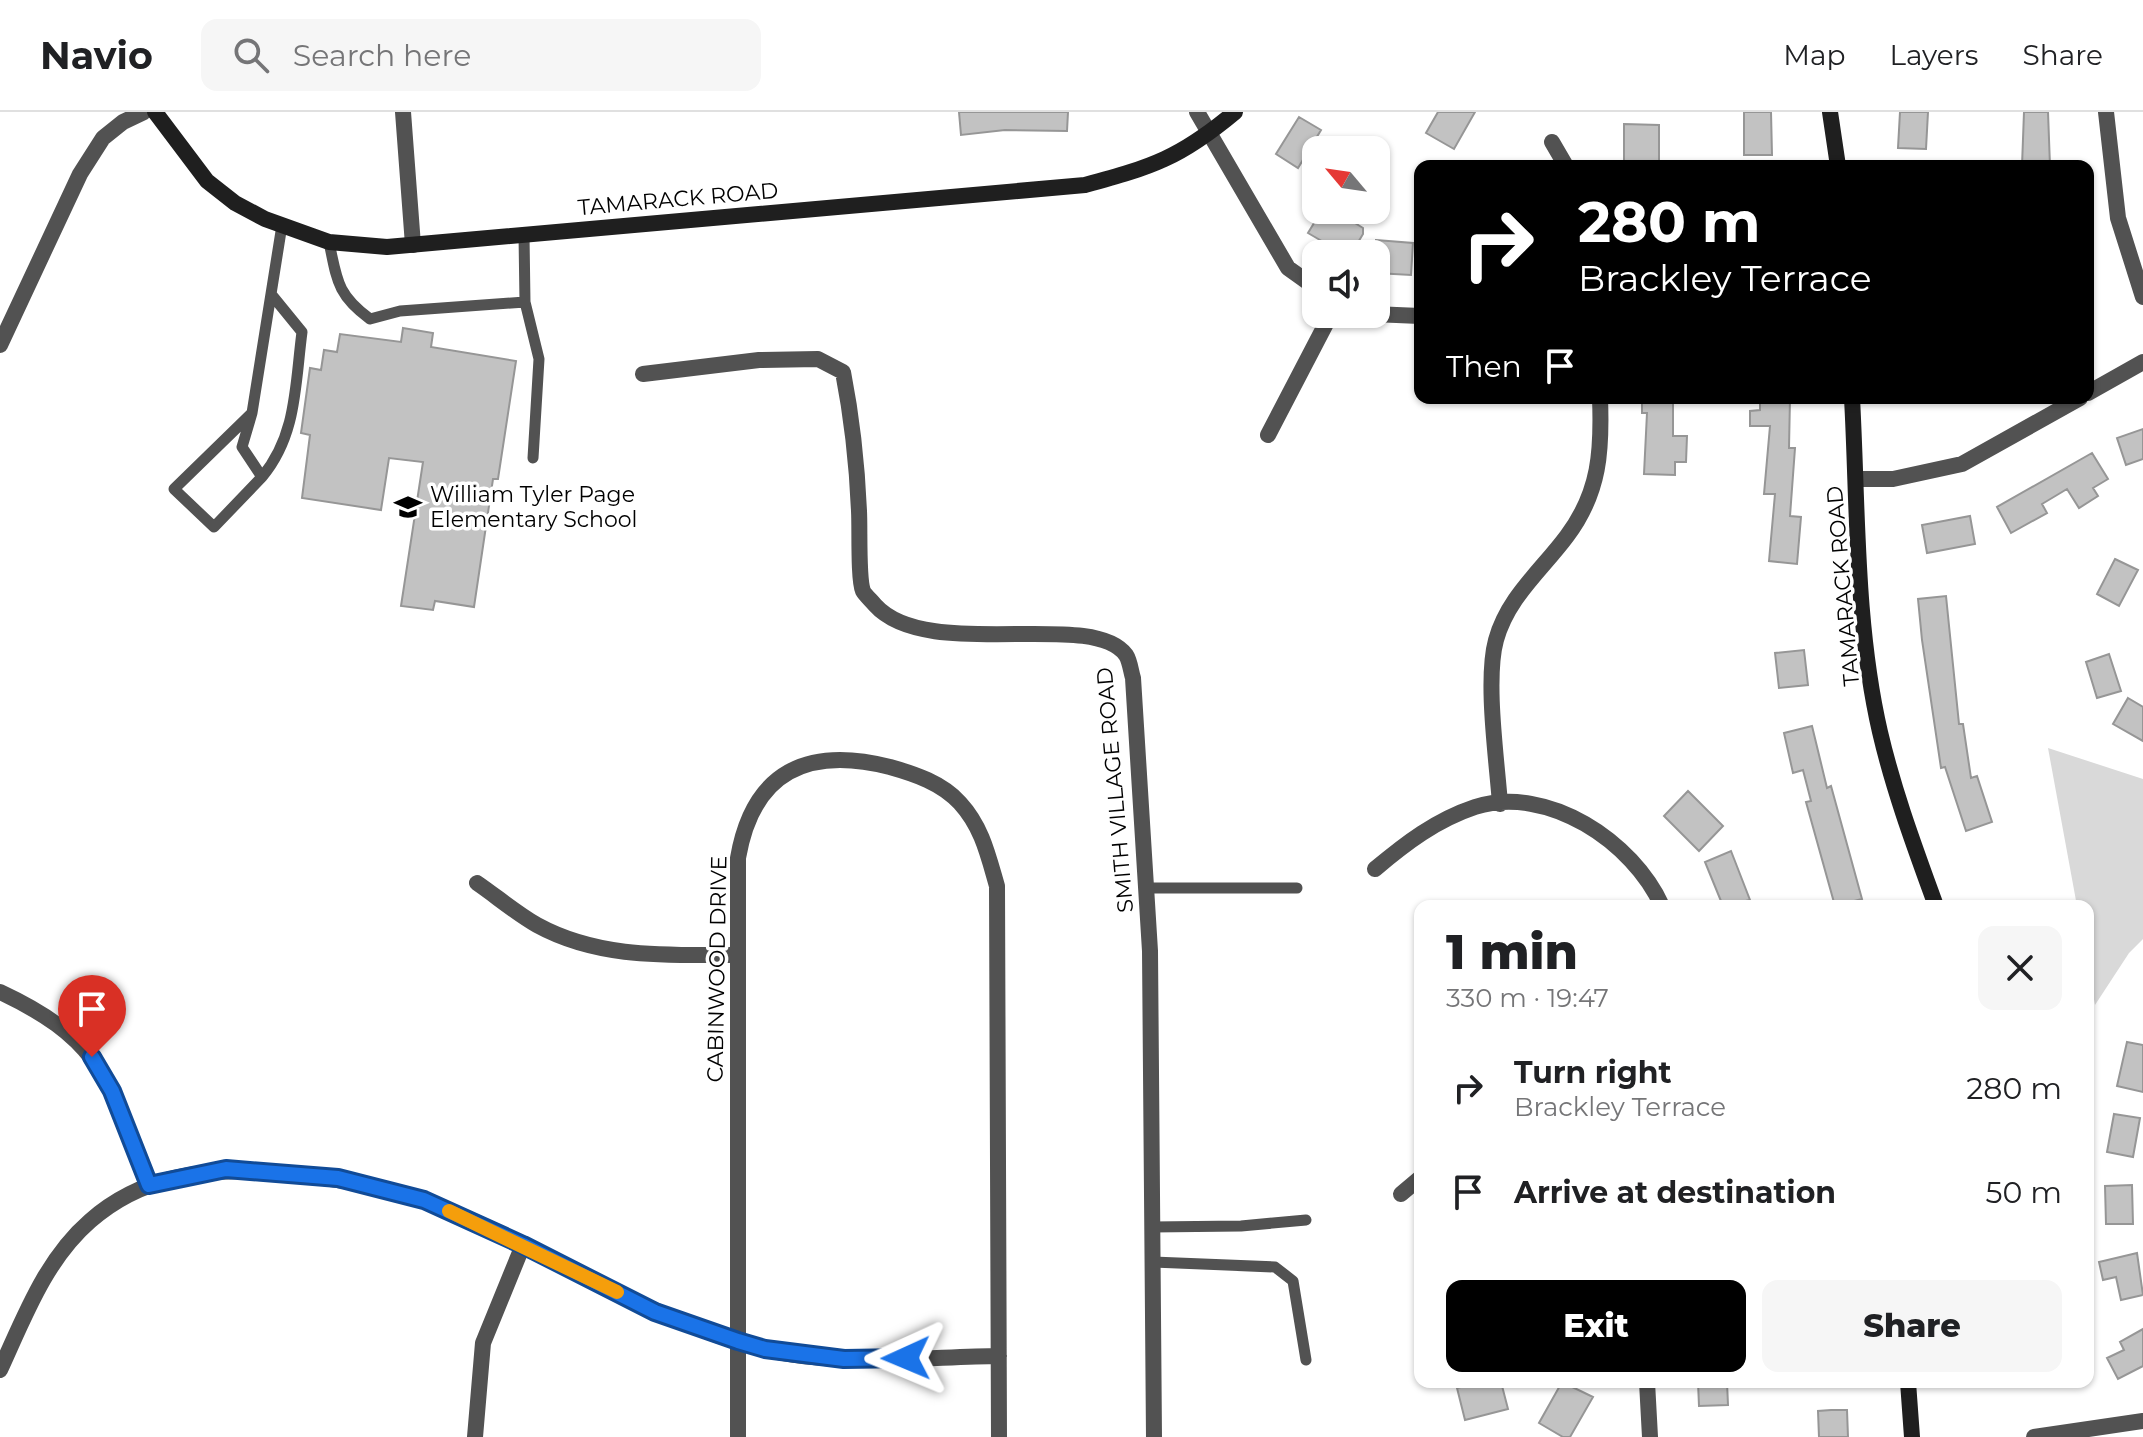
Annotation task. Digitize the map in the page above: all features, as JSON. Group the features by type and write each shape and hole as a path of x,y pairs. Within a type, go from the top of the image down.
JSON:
{"street":[{"path":"0,345 80,174 103,138 123,122 144,112"},
{"name":"TAMARACK ROAD","path":"155,112 207,181 235,203 329,242 387,247 1085,185 1149,168 1192,147 1235,112"},
{"path":"403,112 413,245"},
{"path":"1197,112 1288,268 1302,278"},
{"path":"1830,112 1837,160"},
{"path":"2106,112 2118,218 2143,297"},
{"path":"1552,142 1562,160"},
{"path":"1390,315 1414,316"},
{"path":"1268,435 1324,328"},
{"name":"SMITH VILLAGE ROAD","path":"643,374 759,360 818,359 843,372 855,449 863,591 885,615 913,627 962,634 1054,634 1087,638 1110,643 1127,656 1133,678 1146,888 1154,1437"},
{"path":"2094,390 2143,362"},
{"path":"1500,804 1493,684 1495,641 1521,588 1567,537 1585,509 1602,451 1600,404"},
{"name":"TAMARACK ROAD","path":"1852,404 1866,645 1879,729 1897,798 1934,900"},
{"path":"1856,479 1893,479 1962,464 2069,404"},
{"name":"CABINWOOD DRIVE","path":"738,1437 738,858 744,823 774,781 825,758 863,761 920,775 958,800 981,830 997,886 999,1437"},
{"path":"1375,869 1423,830 1477,806 1523,802 1574,818 1617,844 1653,885 1659,900"},
{"path":"477,883 537,925 585,945 637,955 736,955"},
{"path":"0,992 69,1031 92,1057 112,1091 149,1185"},
{"path":"0,1370 44,1276 89,1222 127,1194 149,1185 226,1169 338,1178 424,1200 523,1245 655,1312 765,1349 844,1359 999,1356"},
{"path":"1401,1194 1414,1183"},
{"path":"475,1437 483,1343 523,1245"},
{"path":"1647,1388 1650,1437"},
{"path":"1908,1388 1912,1437"},
{"path":"2034,1437 2143,1421"}],"lane":[{"path":"262,477 242,447 252,413 282,225"},
{"path":"524,235 525,302 539,359 533,458"},
{"path":"329,242 339,290 351,305 370,319 400,311 525,302"},
{"path":"252,413 174,489 214,527 281,455 289,428 302,332 271,294"},
{"path":"1146,888 1297,888"},
{"path":"1152,1227 1241,1226 1306,1220"},
{"path":"1153,1262 1275,1267 1293,1281 1306,1360"}],"shaded area":[{"path":"2048,748 2143,779 2143,939 2129,953 2095,1005 2094,900 2076,900"}],"building":[{"path":"959,112 1068,112 1067,131 1005,130 961,135"},
{"path":"1438,112 1475,112 1454,149 1426,133"},
{"path":"1744,112 1771,112 1772,155 1744,155"},
{"path":"1900,112 1928,112 1926,149 1898,148"},
{"path":"2024,112 2048,112 2050,160 2022,160"},
{"path":"1299,117 1321,130 1317,136 1302,136 1302,161 1298,168 1276,154"},
{"path":"1624,124 1659,125 1659,160 1624,160"},
{"path":"1313,224 1357,224 1363,228 1359,240 1320,240 1308,233"},
{"path":"1390,241 1413,243 1411,275 1390,274"},
{"path":"403,328 433,333 431,347 516,361 498,479 493,479 474,607 435,601 433,610 401,606 423,462 389,458 381,510 302,498 310,435 301,433 310,368 321,370 324,350 337,352 340,334 401,342"},
{"path":"1642,404 1673,404 1673,436 1687,436 1686,462 1675,462 1675,475 1644,474 1647,413 1642,413"},
{"path":"1760,404 1790,404 1789,448 1795,448 1790,516 1801,517 1797,564 1769,561 1775,494 1764,494 1770,426 1750,426 1750,411 1760,410"},
{"path":"2143,429 2143,459 2126,465 2117,438"},
{"path":"2092,453 2108,479 2093,488 2098,496 2079,508 2067,489 2042,504 2047,513 2011,533 1997,507"},
{"path":"1970,516 1975,544 1927,553 1922,525"},
{"path":"2115,559 2138,570 2119,606 2097,594"},
{"path":"1946,596 1959,724 1963,724 1971,778 1977,776 1992,822 1966,831 1945,767 1941,768 1918,599"},
{"path":"1804,650 1808,685 1779,688 1775,653"},
{"path":"2109,654 2121,691 2097,698 2086,662"},
{"path":"2128,698 2143,707 2143,741 2113,724"},
{"path":"1812,726 1827,788 1831,786 1862,899 1833,900 1806,802 1811,801 1803,770 1793,773 1784,733"},
{"path":"1688,791 1723,826 1699,851 1664,816"},
{"path":"1731,851 1750,900 1721,900 1705,862"},
{"path":"2127,1042 2143,1045 2143,1092 2117,1086"},
{"path":"2114,1114 2140,1118 2133,1157 2107,1152"},
{"path":"2132,1185 2133,1224 2106,1224 2105,1186"},
{"path":"2137,1253 2143,1295 2121,1300 2116,1277 2103,1280 2099,1262"},
{"path":"2143,1329 2143,1366 2118,1379 2107,1358 2124,1350 2120,1342"},
{"path":"1457,1388 1503,1388 1508,1409 1465,1420"},
{"path":"1559,1388 1574,1388 1593,1397 1570,1437 1563,1437 1539,1423"},
{"path":"1698,1388 1727,1388 1728,1405 1699,1406"},
{"path":"1847,1410 1848,1437 1819,1437 1818,1411"}],"slow traffic":[{"path":"449,1211 617,1292"}],"place":[{"name":"William Tyler Page Elementary School","path":"408,507"}],"route":[{"path":"92,1057 112,1091 149,1185 172,1177 226,1169 338,1178 424,1200 523,1245 655,1312 738,1341 765,1349 844,1359 906,1358"}]}
